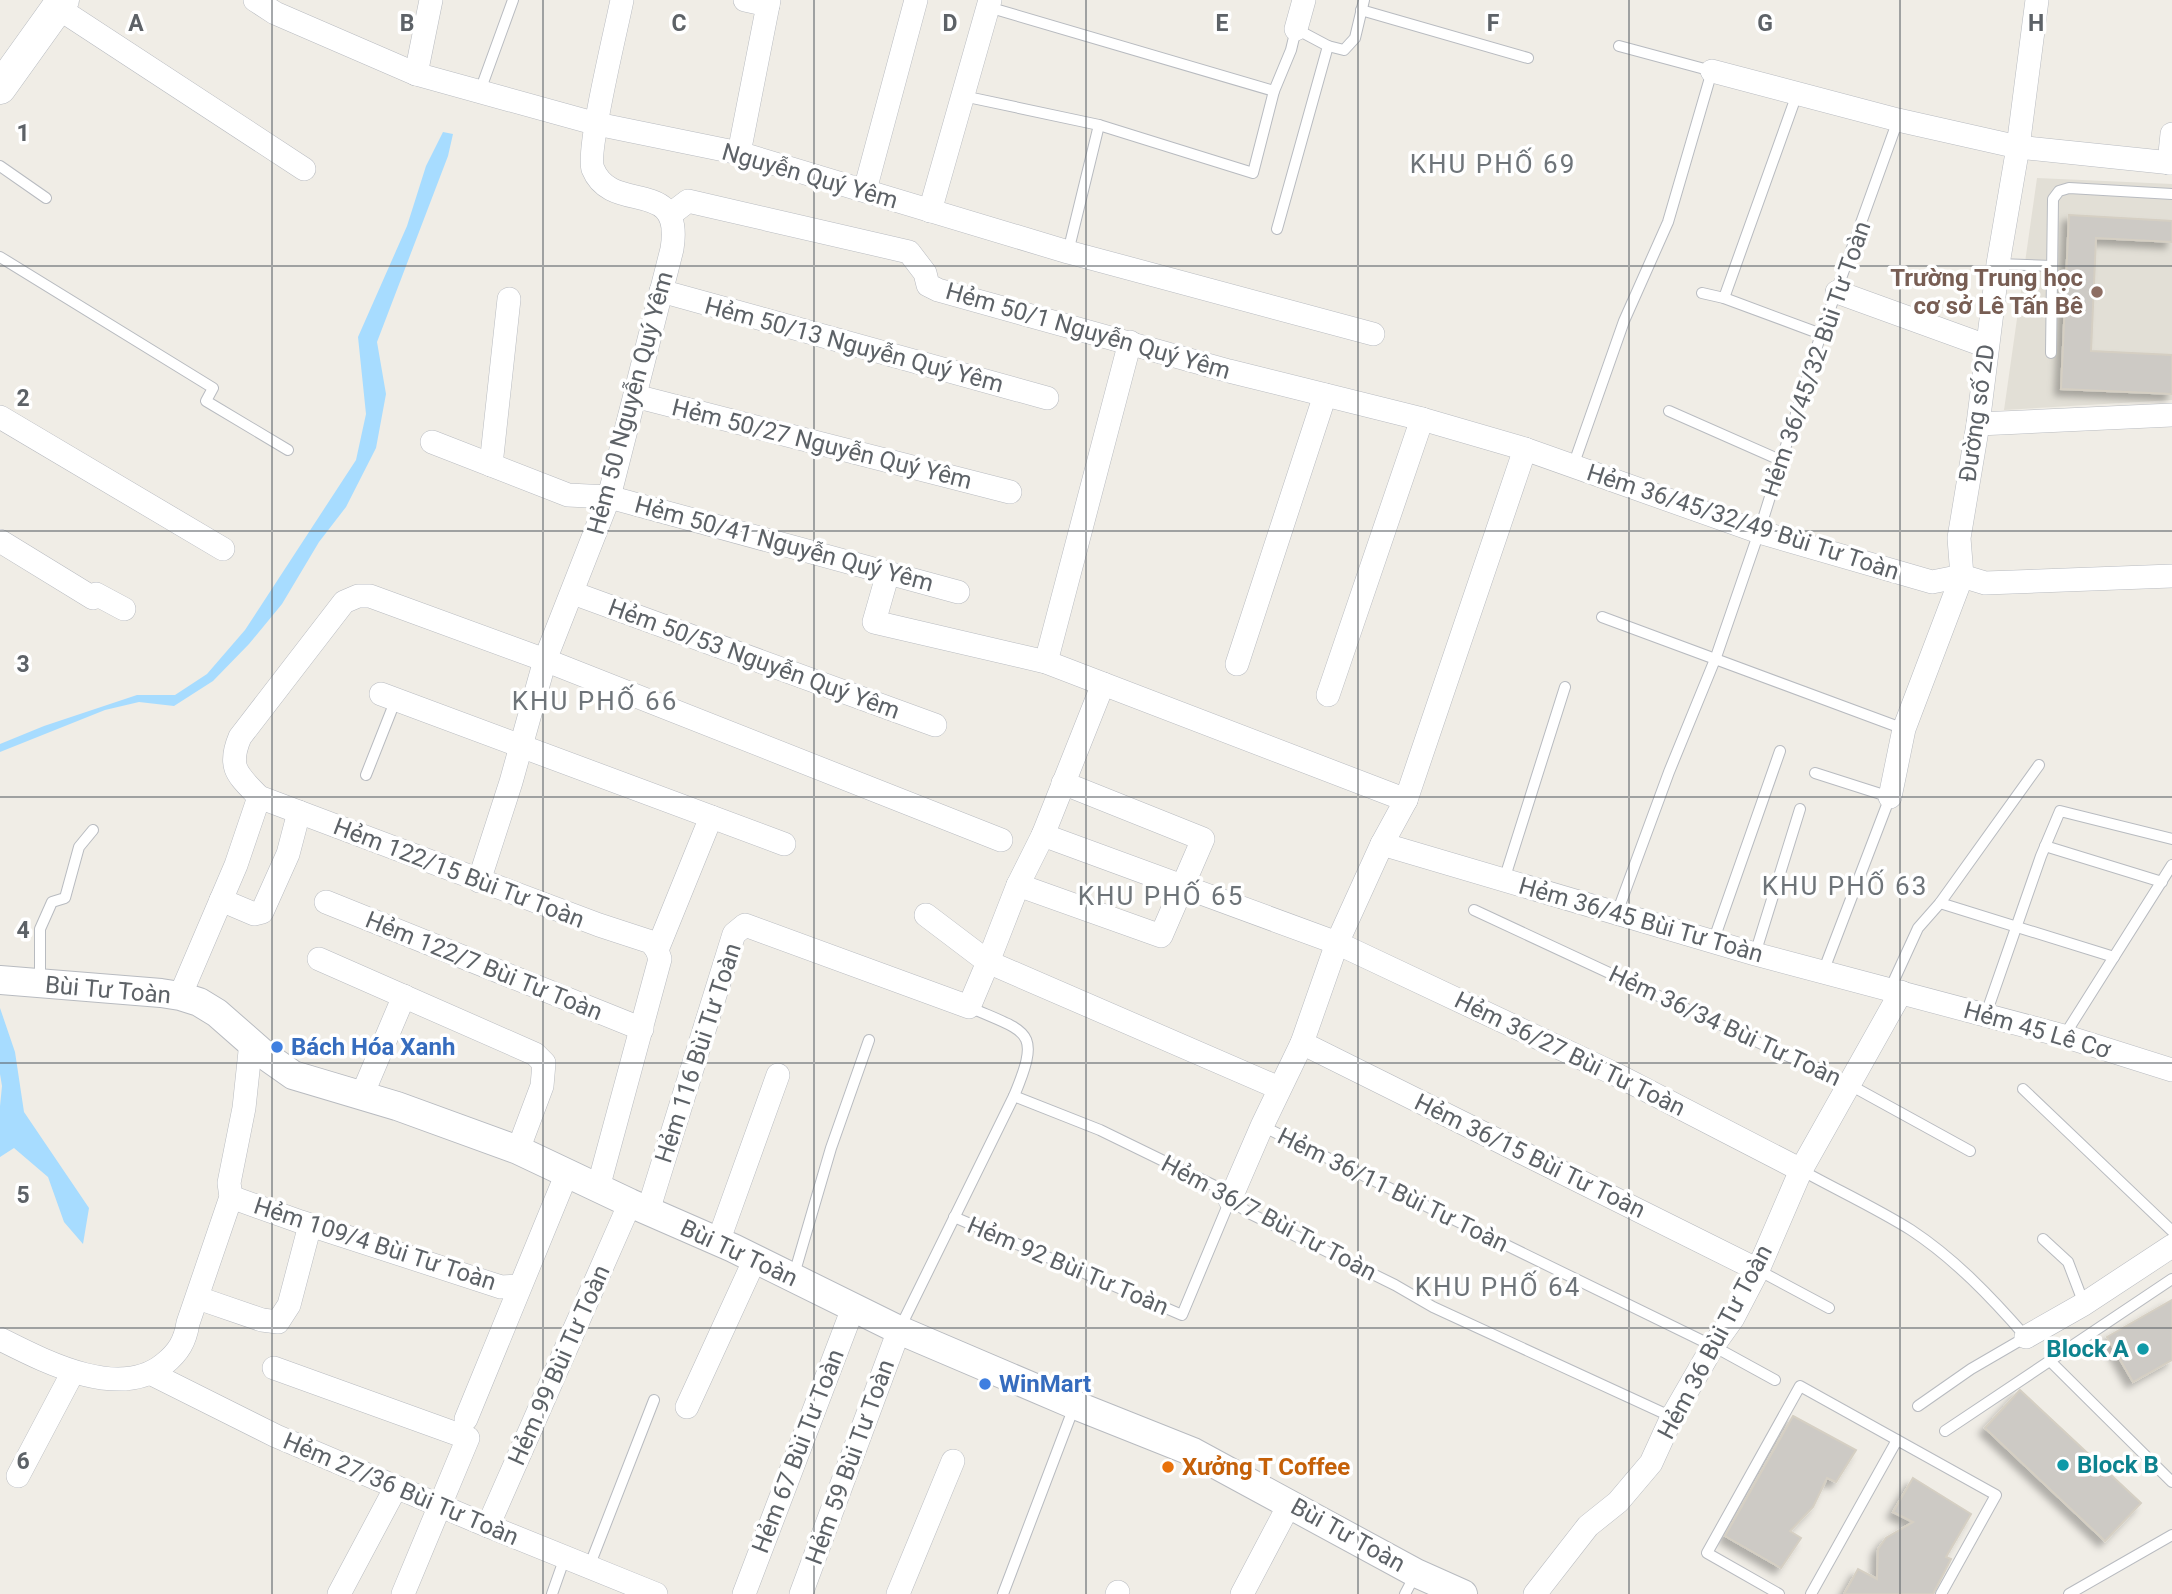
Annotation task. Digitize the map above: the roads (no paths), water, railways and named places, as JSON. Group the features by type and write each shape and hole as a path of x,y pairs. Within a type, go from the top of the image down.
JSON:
{"main road":[{"path":"0,88 55,3"}],"street":[{"name":"Nguyễn Quý Yêm","path":"255,0 275,13 416,74 597,124 739,153 1068,252 1373,334"},
{"path":"416,74 431,0"},
{"path":"622,0 597,124 592,166 602,184 614,191 657,203 671,214"},
{"path":"739,153 768,2 745,0"},
{"path":"865,190 916,0"},
{"path":"1296,29 1304,0"},
{"name":"Đường số 2D","path":"1962,576 1959,538 1978,424 1986,346 2038,0"},
{"path":"55,3 304,169"},
{"path":"930,211 989,4"},
{"path":"1712,71 1898,120 2018,147 2171,163 2172,134"},
{"name":"Hẻm 50/1 Nguyễn Quý Yêm","path":"671,214 688,201 909,252 925,273 928,285 938,290 1229,371 1422,419 1525,450"},
{"name":"Hẻm 50 Nguyễn Quý Yêm","path":"479,881 522,745 545,660 609,496 674,233 671,214"},
{"name":"Hẻm 50/13 Nguyễn Quý Yêm","path":"661,291 1047,398"},
{"path":"1838,292 1986,346"},
{"path":"491,465 509,299"},
{"path":"1046,662 1130,342"},
{"path":"1237,664 1325,395"},
{"name":"Hẻm 50/27 Nguyễn Quý Yêm","path":"635,396 1010,492"},
{"path":"1978,424 2172,415"},
{"path":"0,417 223,549"},
{"path":"1328,695 1422,419"},
{"name":"Hẻm 50/41 Nguyễn Quý Yêm","path":"432,442 568,495 609,496 958,592"},
{"path":"1230,1200 1279,1088 1303,1043 1337,943 1382,844 1406,800 1525,450"},
{"name":"Hẻm 36/45/32/49 Bùi Tư Toàn","path":"1525,450 1759,532 1932,582 1962,576"},
{"path":"0,541 93,598 96,594 124,609"},
{"path":"888,573 874,622 1046,662 1406,800"},
{"path":"1890,797 1904,729 1962,576 1985,583 2172,576"},
{"name":"Hẻm 50/53 Nguyễn Quý Yêm","path":"573,593 935,725"},
{"path":"180,996 221,901 259,797 235,768 233,753 240,737 344,602 358,596 370,596 545,660 1001,839"},
{"path":"969,1007 1103,684"},
{"path":"388,696 783,844"},
{"path":"1018,885 1161,936 1183,887 1203,839 1063,783"},
{"name":"Hẻm 122/15 Bùi Tư Toàn","path":"259,797 479,881 651,942 657,950"},
{"path":"221,901 254,914 262,912 288,854 299,812"},
{"path":"598,1188 660,959 657,950 711,817"},
{"name":"Hẻm 36/27 Bùi Tư Toàn","path":"1042,835 1337,943 1617,1075 1801,1170"},
{"name":"Hẻm 36/45 Bùi Tư Toàn","path":"1382,844 1713,942 1896,991"},
{"name":"Hẻm 122/7 Bùi Tư Toàn","path":"326,902 642,1029"},
{"path":"926,915 988,962 1279,1088"},
{"name":"Hẻm 116 Bùi Tư Toàn","path":"639,1207 734,934 745,925 969,1007"},
{"path":"318,959 535,1054 544,1063 544,1074 518,1150"},
{"name":"Bùi Tư Toàn","path":"0,981 180,996 199,1002 218,1013 266,1056 293,1075 459,1127 518,1150 718,1241 899,1330 1075,1405 1193,1451 1290,1503 1411,1583 1463,1594"},
{"name":"Hẻm 45 Lê Cơ","path":"1896,991 2064,1036 2172,1070"},
{"name":"Hẻm 36 Bùi Tư Toàn","path":"1535,1594 1588,1526 1618,1502 1651,1463 1672,1417 1713,1346 1733,1318 1758,1270 1801,1170 1850,1085 1896,991"},
{"path":"362,1095 404,996"},
{"path":"0,1339 73,1372 113,1378 152,1374 183,1344 231,1197 229,1183 244,1108 251,1042"},
{"name":"Hẻm 36/15 Bùi Tư Toàn","path":"1303,1043 1758,1270"},
{"path":"718,1241 778,1075"},
{"path":"466,1419 567,1173"},
{"name":"Hẻm 109/4 Bùi Tư Toàn","path":"231,1197 501,1287 520,1286"},
{"name":"Hẻm 99 Bùi Tư Toàn","path":"488,1526 639,1207"},
{"path":"198,1298 262,1320 278,1322 289,1305 310,1225"},
{"path":"2026,1337 2084,1304 2172,1246"},
{"path":"687,1407 755,1259"},
{"name":"Hẻm 67 Bùi Tư Toàn","path":"744,1594 853,1308"},
{"name":"Hẻm 59 Bùi Tư Toàn","path":"801,1594 899,1330"},
{"path":"274,1368 468,1438 403,1594"},
{"path":"18,1476 73,1372"},
{"name":"Hẻm 27/36 Bùi Tư Toàn","path":"152,1374 276,1436 656,1594"},
{"path":"898,1594 953,1461"},
{"path":"339,1594 396,1487"},
{"path":"1242,1594 1290,1503"}],"lane":[{"path":"480,92 513,0"},
{"path":"989,4 1274,91"},
{"path":"963,96 1099,125 1253,173 1274,91 1291,50 1296,29 1328,46 1344,50 1355,38 1363,5 1528,58"},
{"path":"1277,229 1328,46"},
{"path":"1573,467 1624,321 1668,222 1712,71 1619,46"},
{"path":"1724,298 1797,94"},
{"name":"Hẻm 36/45/32 Bùi Tư Toàn","path":"1617,913 1669,772 1716,657 1759,532 1821,334 1898,120"},
{"path":"1068,252 1099,125"},
{"path":"0,166 46,198"},
{"path":"2050,353 2053,199 2059,191 2069,188 2172,194"},
{"path":"0,257 213,388 206,401 288,450"},
{"path":"1998,264 2051,266"},
{"path":"1702,293 1724,298 1821,334"},
{"path":"1669,411 1780,460"},
{"path":"1602,617 1716,657 1904,729"},
{"path":"1504,880 1565,687"},
{"path":"366,775 388,696"},
{"path":"1713,942 1780,751"},
{"path":"1896,991 1918,929 1940,903 2039,765"},
{"path":"1815,773 1890,797 1823,972"},
{"path":"1755,954 1800,809"},
{"path":"1986,1014 2045,846 2060,811 2172,839"},
{"path":"35,984 40,929 52,902 65,898 79,847 93,830"},
{"path":"2045,846 2162,882"},
{"path":"2064,1036 2172,865"},
{"path":"1940,903 2114,957"},
{"name":"Hẻm 36/34 Bùi Tư Toàn","path":"1474,910 1850,1085 1970,1151"},
{"path":"954,1217 1026,1069 1029,1047 1020,1029 969,1007"},
{"path":"793,1278 831,1148 869,1040"},
{"path":"2023,1089 2172,1231"},
{"name":"Hẻm 36/7 Bùi Tư Toàn","path":"1014,1096 1100,1130 1219,1188 1230,1200 1251,1214 1395,1285 1433,1307 1672,1417"},
{"name":"Hẻm 36/11 Bùi Tư Toàn","path":"1262,1126 1713,1346 1775,1380"},
{"path":"1801,1170 1922,1238 1997,1303 2026,1337 1971,1369 1918,1406"},
{"name":"Hẻm 92 Bùi Tư Toàn","path":"899,1330 954,1217 1182,1315 1230,1200"},
{"path":"2043,1239 2068,1262 2084,1304"},
{"path":"1758,1270 1829,1308"},
{"path":"1945,1431 2172,1279"},
{"path":"2050,1361 2172,1482"},
{"path":"1773,1593 1707,1553 1800,1386 1996,1495 1941,1594"},
{"path":"589,1567 654,1400"},
{"path":"1003,1594 1075,1405"},
{"path":"1811,1594 1897,1440"},
{"path":"2069,1594 2172,1535"},
{"path":"552,1594 565,1558"}],"water":[{"path":"443,132 453,134 448,156 377,342 386,394 376,448 346,507 319,542 282,604 249,644 213,681 174,706 139,702 105,710 0,752 0,744 44,726 137,695 175,695 207,674 245,630 356,460 366,414 358,337 407,226 426,166"},
{"path":"0,1008 15,1052 24,1112 89,1208 83,1244 64,1222 48,1177 14,1148 0,1157"}],"place":[{"name":"Trường Trung học cơ sở Lê Tấn Bê","path":"2097,292"},
{"name":"Bách Hóa Xanh","path":"277,1047"},
{"name":"Block A","path":"2143,1349"},
{"name":"WinMart","path":"985,1384"},
{"name":"Block B","path":"2063,1465"},
{"name":"Xưởng T Coffee","path":"1168,1467"}],"district":[{"name":"KHU PHỐ 69","path":"1493,164"},
{"name":"KHU PHỐ 66","path":"595,701"},
{"name":"KHU PHỐ 63","path":"1845,886"},
{"name":"KHU PHỐ 65","path":"1161,896"},
{"name":"KHU PHỐ 64","path":"1498,1287"}]}
